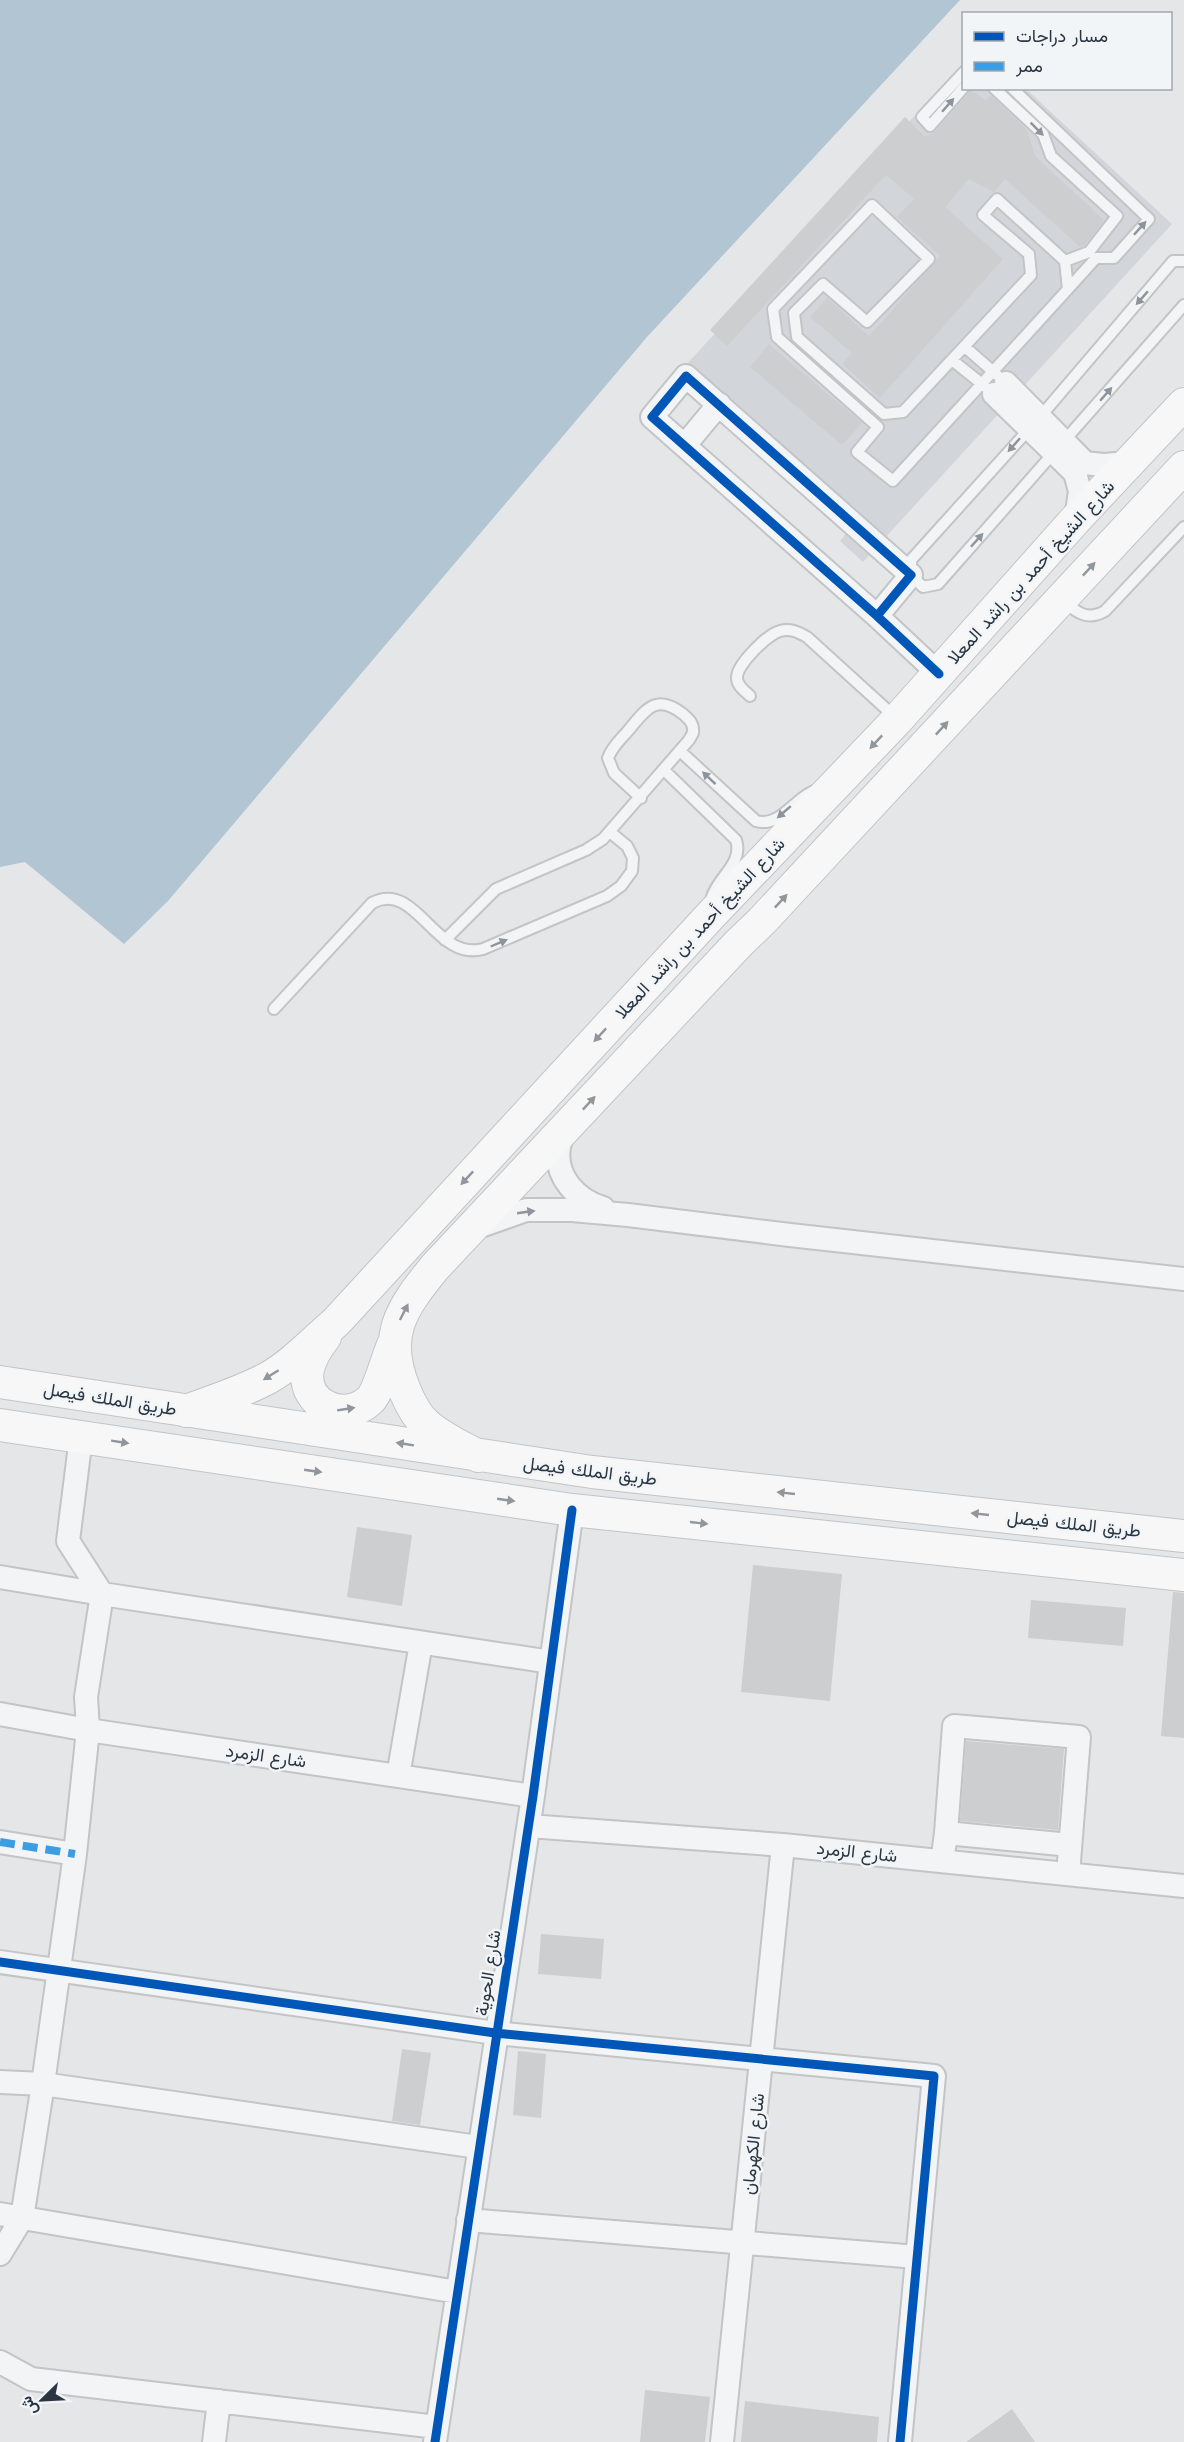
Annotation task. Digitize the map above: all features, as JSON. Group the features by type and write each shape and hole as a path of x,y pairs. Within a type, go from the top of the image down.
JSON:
{"main road":[{"name":"شارع الشيخ أحمد بن راشد المعلا","path":"186,1411 224,1398 269,1377 297,1357 336,1322 711,915 897,720 1076,519 1184,404"},
{"path":"336,1322 314,1351 308,1371 308,1385 314,1398 323,1406 333,1411 345,1411 370,1400 377,1388 393,1345 400,1317 416,1291 566,1127 762,921 1183,470"},
{"path":"393,1345 396,1371 410,1402 424,1424 440,1436 478,1456"},
{"name":"طريق الملك فيصل","path":"0,1382 592,1472 1184,1536"},
{"path":"0,1425 572,1510 1184,1575"}],"street":[{"path":"877,616 911,575 686,376 651,417 877,616 939,674"},
{"path":"994,383 1060,448 1085,463 1103,465 1129,463"},
{"path":"685,445 719,404"},
{"path":"1060,448 1074,473 1080,491 1076,519"},
{"path":"566,1127 559,1148 565,1182 576,1195 591,1204 628,1215"},
{"path":"471,1230 526,1210 572,1210 1184,1279"},
{"path":"0,2254 43,2084 75,1854 88,1730 86,1697 102,1594 68,1541 81,1437"},
{"name":"شارع الحوية","path":"436,2435 495,2033 529,1826 572,1510"},
{"path":"0,1577 421,1644 551,1662"},
{"path":"398,1776 421,1644"},
{"name":"شارع الزمرد","path":"0,1714 88,1730 533,1796"},
{"path":"943,1861 954,1726 1079,1737 1068,1874"},
{"name":"شارع الزمرد","path":"529,1826 783,1845 1184,1886"},
{"path":"946,1833 1070,1845"},
{"path":"0,1842 75,1854"},
{"name":"شارع الكهرمان","path":"722,2442 783,1845"},
{"path":"0,1962 495,2033 934,2076 900,2442"},
{"path":"0,2082 43,2084 478,2147"},
{"path":"11,2216 457,2292"},
{"path":"468,2220 917,2257"},
{"path":"0,2362 31,2379 219,2401 436,2435"},
{"path":"214,2442 219,2401"}],"lane":[{"path":"962,73 922,117 930,126 962,88"},
{"path":"996,90 1043,134 1051,156 1117,216 1089,252 1065,261"},
{"path":"1014,90 1149,219 1114,258 1096,258 1068,289 994,383 893,481 858,452 878,427 777,338 772,309 872,205 929,259 867,322 823,284 794,313 796,337 884,414 903,412 1031,275 1029,254 983,214 997,199 1065,261 1068,289"},
{"path":"1184,261 1173,261 911,560 911,575 923,587 938,584 1184,305"},
{"path":"965,347 994,383"},
{"path":"952,360 994,383"},
{"path":"1061,599 1085,616 1105,611 1184,527"},
{"path":"750,696 739,686 736,675 738,670 769,636 779,631 791,630 807,637 897,720"},
{"path":"445,940 496,889 586,850 611,832 641,798 680,751 693,733 690,720 666,704 648,707 613,748 609,758 614,773 641,798"},
{"path":"680,751 751,818 762,823 774,821 807,794 835,787"},
{"path":"664,770 733,834 738,846 737,857 712,895 711,915"},
{"path":"274,1009 372,903 379,899 386,897 400,900 445,940 463,951 483,949 615,892 632,871 633,858 627,846 611,832"}],"shaded area":[{"path":"962,64 962,90 1027,90 1172,224 863,562 840,541 858,520 684,367"}],"water":[{"path":"0,0 960,0 647,337 168,901 124,944 25,862 0,867"}],"building":[{"path":"971,90 986,100 991,95 1026,129 1036,157 1104,220 1084,246 1080,247 1005,179 994,192 969,179 945,207 1003,259 880,398 842,364 852,353 810,317 827,298 869,336 940,256 897,217 914,199 886,175 727,346 710,330 905,117 925,137 936,131"},
{"path":"769,344 862,423 842,445 750,367"},
{"path":"357,1527 412,1535 402,1606 347,1597"},
{"path":"753,1565 842,1574 830,1701 741,1692"},
{"path":"1173,1592 1184,1593 1184,1738 1161,1736"},
{"path":"1031,1600 1126,1608 1123,1646 1028,1638"},
{"path":"966,1741 1064,1749 1058,1830 960,1821"},
{"path":"541,1934 604,1939 601,1979 538,1974"},
{"path":"402,2049 431,2053 420,2125 392,2121"},
{"path":"518,2051 546,2054 541,2118 513,2115"},
{"path":"645,2390 710,2397 705,2442 640,2442"},
{"path":"745,2401 879,2417 877,2442 741,2442"},
{"path":"1012,2409 1035,2442 966,2442"}],"marked path":[{"path":"0,1842 75,1854"}],"cycle path":[{"path":"877,616 911,575 686,376 652,417 877,616 939,674"},
{"path":"435,2442 533,1796 572,1510"},
{"path":"0,1962 495,2033 934,2076 900,2442"}]}
